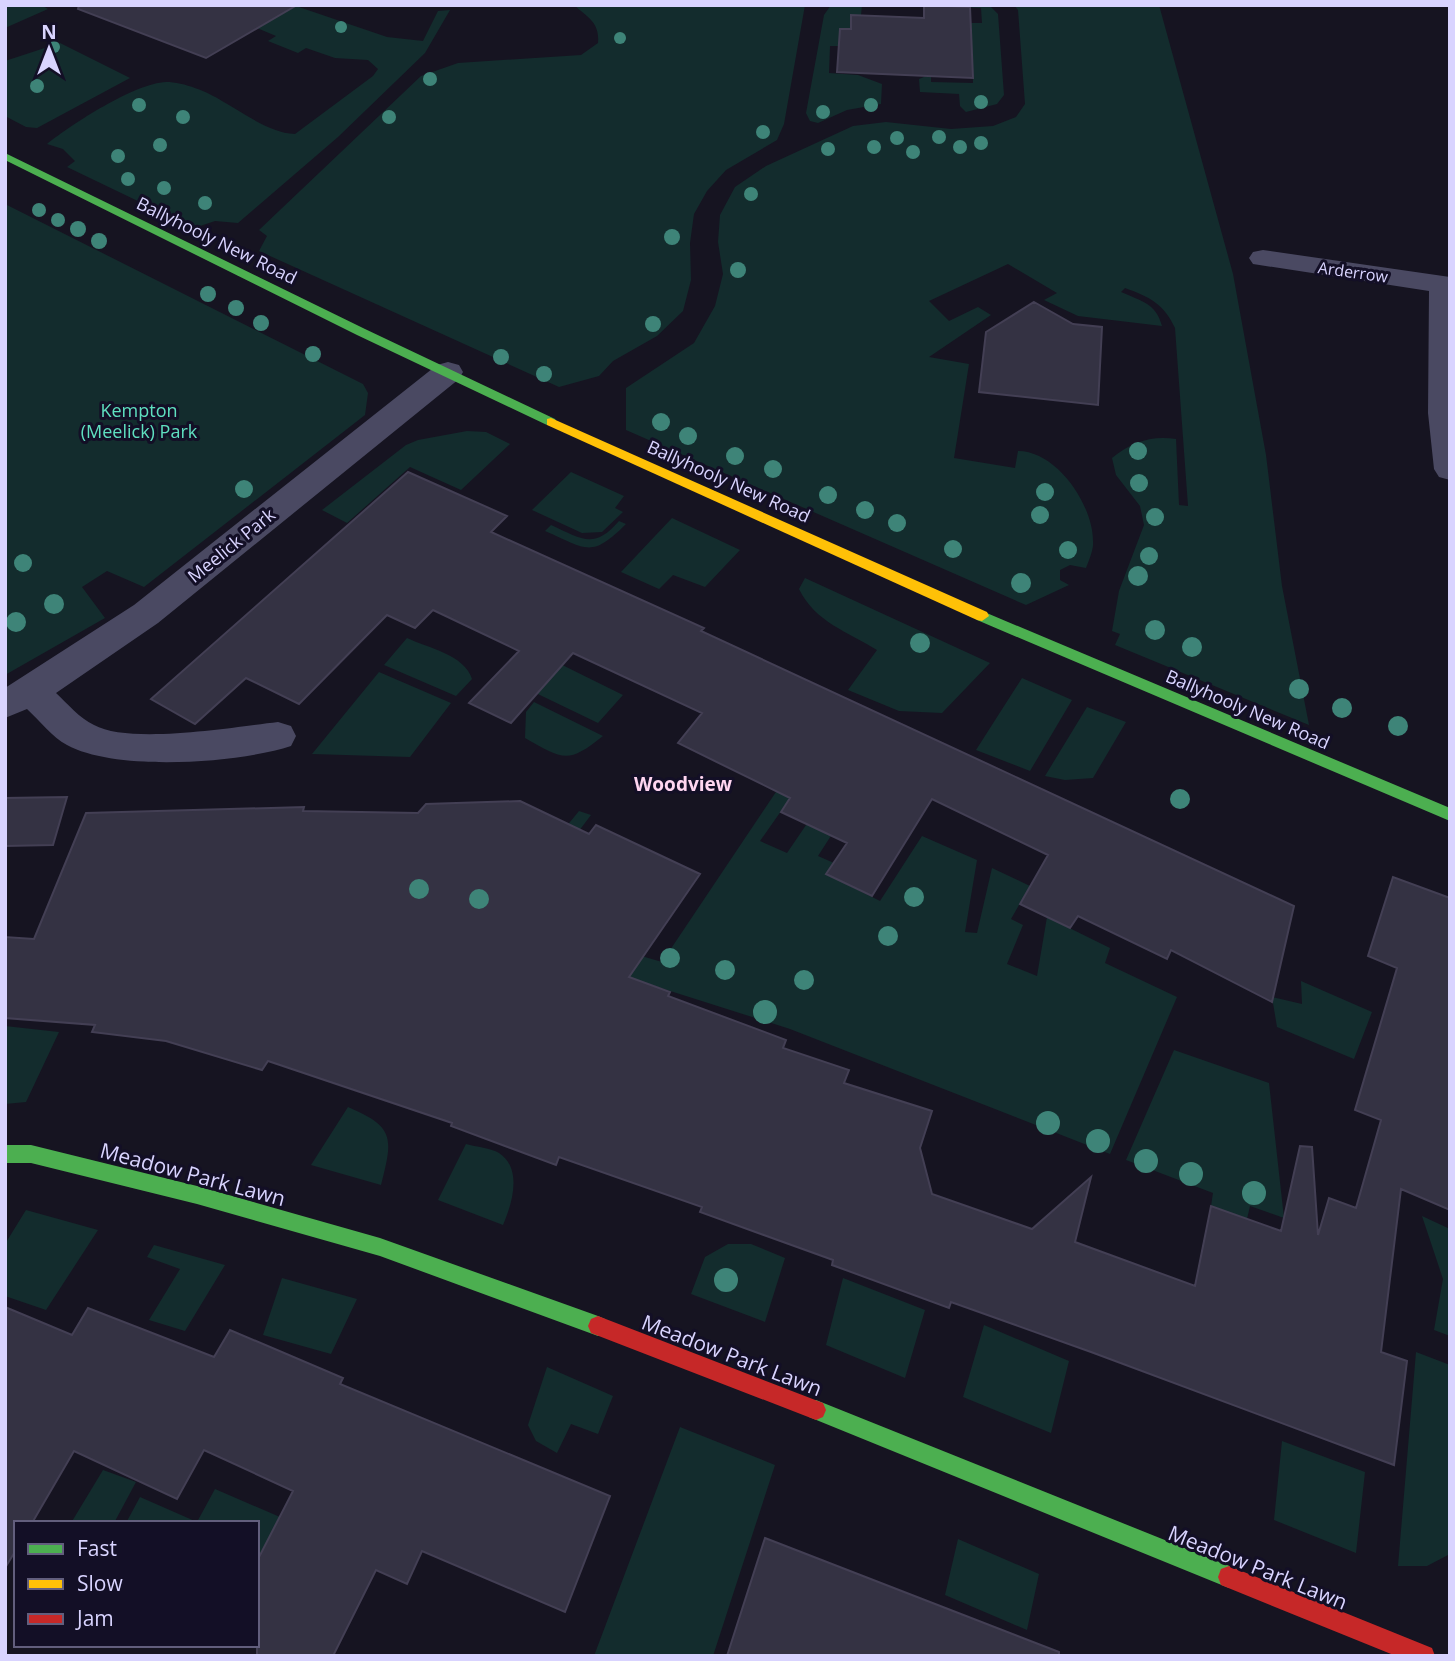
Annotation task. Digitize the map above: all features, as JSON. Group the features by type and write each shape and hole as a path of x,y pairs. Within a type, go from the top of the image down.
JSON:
{"main road":[{"name":"Ballyhooly New Road","path":"5,156 300,303 585,438 1055,649 1450,815"},
{"name":"Meadow Park Lawn","path":"5,1154 31,1154 172,1189 380,1247 694,1361 1424,1656"}],"street":[{"name":"Arderrow","path":"1263,258 1446,285 1446,413 1450,469"},
{"name":"Meelick Park","path":"18,698 146,614 448,372"},
{"path":"18,698 81,736 110,745 144,747 278,736"}],"green space":[{"path":"5,5 41,5 48,9 5,28"},
{"path":"293,5 387,37 423,41 438,11 450,10 425,53 338,137 238,223 215,221 194,228 67,167 75,161 63,149 47,144 87,116 121,97 153,84 166,82 203,91 266,126 295,134 373,76 378,69 368,60 335,58 306,48 298,53 268,41 276,36 257,28"},
{"path":"574,5 805,5 784,124 777,140 726,170 707,191 694,214 690,243 691,280 683,311 657,336 613,361 599,376 559,387 259,251 267,236 259,230 421,76 458,63 581,55 598,43 595,25"},
{"path":"831,5 862,5 861,15 851,15 851,29 839,46 830,46 829,73 858,75 882,84 881,104 847,110 818,123 810,121 806,113 824,15"},
{"path":"924,5 989,5 998,14 1004,95 997,104 966,112 960,106 959,94 920,92 919,79 931,74 931,82 973,83 971,23 982,23 981,8"},
{"path":"1014,5 1159,5 1233,274 1266,455 1282,586 1309,725 1115,645 1120,634 1112,631 1119,591 1144,525 1140,506 1116,475 1112,458 1142,441 1176,439 1179,505 1188,506 1175,328 1161,307 1142,295 1125,288 1121,292 1152,308 1162,326 1078,316 1044,300 1057,293 1008,264 929,301 949,321 978,307 991,315 929,357 969,364 954,458 1015,468 1018,451 1032,453 1059,470 1080,497 1087,512 1093,544 1086,568 1070,565 1060,570 1060,580 1069,585 1026,605 626,430 626,388 694,343 715,306 723,274 718,242 720,215 735,187 766,166 853,126 886,122 951,129 993,126 1016,117 1025,104 1018,10"},
{"path":"60,43 130,78 37,128 26,127 5,116 5,61"},
{"name":"Kempton (Meelick) Park","path":"5,204 363,384 368,393 365,415 144,587 107,571 82,587 105,618 5,675"},
{"path":"467,431 486,432 510,444 461,490 410,467 347,523 322,510 406,445 418,440"},
{"path":"571,472 624,496 615,508 623,512 602,532 582,533 532,510"},
{"path":"672,518 740,550 705,587 673,575 659,589 621,572"},
{"path":"619,521 626,524 596,546 580,546 545,531 551,525 580,538 595,539"},
{"path":"805,578 990,663 942,713 899,711 848,690 877,650 833,625 814,610 799,589"},
{"path":"407,638 454,658 468,671 472,679 456,696 384,665"},
{"path":"542,655 623,695 598,723 515,683"},
{"path":"379,672 451,703 410,757 312,754"},
{"path":"1022,678 1072,700 1030,771 976,750"},
{"path":"534,702 603,736 573,755 565,756 548,751 525,738 526,712"},
{"path":"1087,707 1126,722 1093,778 1065,780 1045,776"},
{"path":"784,780 793,794 760,841 787,853 819,806 843,817 818,856 834,863 826,874 880,901 922,836 977,860 965,932 977,933 992,868 1030,886 1011,919 1023,925 1007,964 1037,976 1047,917 1110,948 1105,963 1177,997 1110,1154 790,1029 481,931 579,811 591,815 526,901 528,923 662,962"},
{"path":"1301,981 1372,1012 1354,1059 1277,1027 1272,997 1302,1004"},
{"path":"5,1026 59,1032 26,1102 5,1104"},
{"path":"1174,1050 1269,1083 1284,1218 1250,1206 1247,1219 1211,1206 1213,1193 1126,1160"},
{"path":"348,1107 375,1121 387,1136 388,1156 381,1185 311,1165"},
{"path":"466,1144 499,1153 511,1168 512,1197 503,1225 438,1200"},
{"path":"26,1210 98,1230 46,1310 5,1296 5,1244"},
{"path":"1422,1216 1450,1229 1450,1336 1434,1330 1443,1279"},
{"path":"728,1244 751,1244 785,1258 765,1322 691,1294 705,1257"},
{"path":"154,1245 225,1265 185,1331 149,1320 180,1269 147,1257"},
{"path":"282,1278 357,1299 331,1354 263,1335"},
{"path":"843,1278 925,1310 905,1378 826,1345"},
{"path":"984,1325 1069,1361 1051,1433 963,1397"},
{"path":"1416,1352 1450,1365 1450,1554 1427,1566 1398,1566"},
{"path":"547,1367 613,1396 598,1434 571,1424 557,1453 536,1441 528,1425"},
{"path":"680,1427 775,1465 713,1656 594,1656"},
{"path":"1282,1441 1365,1472 1356,1553 1274,1520"},
{"path":"103,1470 136,1482 115,1521 72,1521"},
{"path":"215,1489 280,1517 259,1557 259,1521 198,1521"},
{"path":"140,1497 195,1521 127,1521"},
{"path":"958,1539 1039,1574 1027,1630 945,1595"}],"building":[{"path":"79,5 297,5 206,58 78,9"},
{"path":"924,5 970,7 973,78 837,72 840,29 851,29 851,15 924,18"},
{"path":"1034,302 1073,324 1102,327 1098,405 979,392 986,332"},
{"path":"408,472 507,516 491,532 704,628 701,631 1294,906 1272,1002 1171,950 1167,959 1078,916 1070,928 1020,904 1048,855 932,799 872,896 826,874 847,843 781,812 790,798 678,743 702,713 573,653 511,723 469,703 519,651 433,610 415,628 387,615 299,704 246,678 195,724 151,699"},
{"path":"67,797 53,845 5,846 5,798"},
{"path":"520,801 589,834 596,825 700,874 629,977 670,992 668,996 786,1040 783,1048 849,1070 844,1083 932,1111 920,1148 932,1194 1032,1229 1091,1177 1075,1242 1195,1286 1211,1206 1281,1231 1300,1146 1312,1147 1318,1235 1329,1198 1356,1208 1381,1120 1355,1110 1397,968 1368,956 1393,877 1450,898 1450,1210 1401,1189 1381,1352 1407,1361 1394,1465 951,1302 949,1308 832,1265 833,1260 700,1212 702,1207 559,1157 556,1165 451,1126 452,1123 268,1061 262,1070 166,1041 92,1032 95,1025 5,1018 5,937 34,939 86,813 304,807 303,811 418,813 426,804"},
{"path":"5,1307 72,1335 88,1308 214,1357 230,1330 343,1378 340,1384 610,1496 565,1612 422,1551 407,1584 376,1570 333,1656 257,1656 259,1557 293,1491 204,1450 177,1499 74,1451 33,1521 14,1521 14,1553 5,1568"},
{"path":"765,1538 1059,1652 1059,1656 727,1656"}],"traffic: fast":[{"path":"5,156 361,332 551,422"},
{"path":"982,616 1450,815"},
{"path":"5,1154 31,1154 197,1195 380,1247 598,1326"},
{"path":"816,1410 1229,1577"}],"traffic: slow":[{"path":"551,422 982,616"}],"traffic: jam":[{"path":"598,1326 816,1410"},
{"path":"1229,1577 1424,1656"}],"district":[{"name":"Woodview","path":"683,784"}]}
